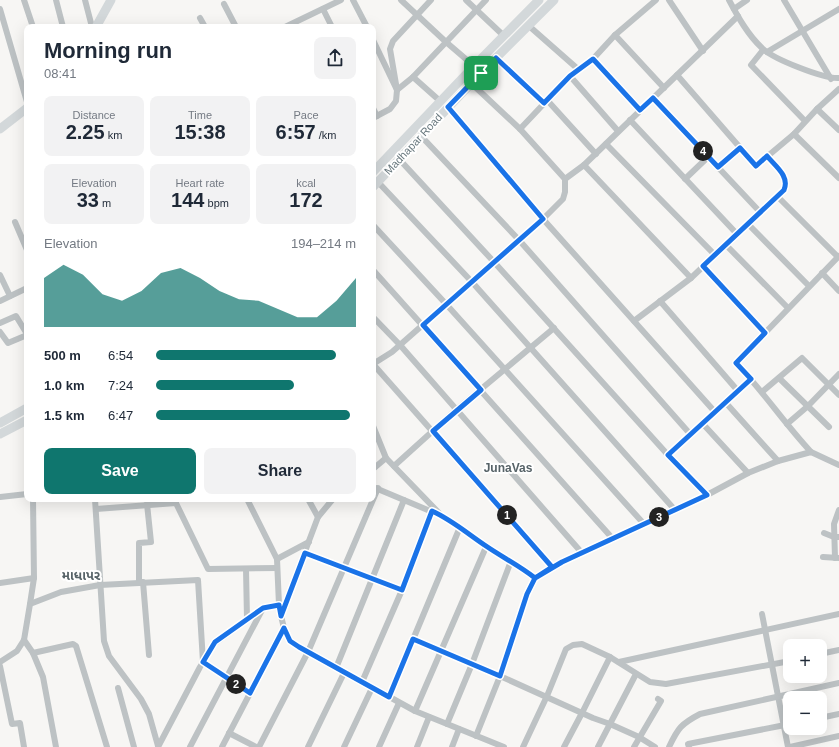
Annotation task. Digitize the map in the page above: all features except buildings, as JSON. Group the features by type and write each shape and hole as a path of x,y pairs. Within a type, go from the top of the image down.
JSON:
{"main road":[{"path":"98,24 111,0"},
{"name":"Madhapar Road","path":"376,183 448,107 554,0"},
{"name":"Madhapar Road","path":"376,169 535,2"},
{"path":"1,127 24,111"},
{"path":"1,429 24,410"},
{"path":"1,429 24,421"}],"street":[{"path":"24,0 32,24"},
{"path":"56,0 62,24"},
{"path":"84,0 91,24"},
{"path":"291,24 341,0"},
{"path":"354,0 366,24"},
{"path":"401,0 474,66"},
{"path":"376,116 390,109 396,101 398,90 390,49 393,41 431,0"},
{"path":"466,0 504,36"},
{"path":"398,90 486,0"},
{"path":"520,129 570,76 593,59 615,35 656,0"},
{"path":"669,0 703,51"},
{"path":"729,0 754,40 765,51 794,66 831,79 839,78"},
{"path":"734,9 747,0"},
{"path":"784,0 831,79"},
{"path":"224,4 234,24"},
{"path":"0,9 24,102"},
{"path":"323,9 330,24"},
{"path":"805,122 751,65 765,51 839,9"},
{"path":"565,179 596,154 738,16"},
{"path":"200,18 203,24"},
{"path":"299,20 301,24"},
{"path":"529,26 579,70"},
{"path":"615,35 664,88"},
{"path":"376,46 398,90"},
{"path":"496,58 546,101 596,154"},
{"path":"593,59 640,110"},
{"path":"677,75 756,166 794,134 818,108 838,93"},
{"path":"570,76 618,131"},
{"path":"412,77 440,101"},
{"path":"376,362 400,346 520,240 563,199 565,192 565,179 520,129 471,84"},
{"path":"653,98 760,212"},
{"path":"448,107 543,219 715,412"},
{"path":"818,108 839,130"},
{"path":"630,120 737,234"},
{"path":"794,134 839,178"},
{"path":"421,136 520,240 691,435"},
{"path":"606,144 715,255"},
{"path":"718,167 740,148"},
{"path":"634,321 691,278 784,190 786,186 785,177 767,156"},
{"path":"685,179 708,157"},
{"path":"399,159 668,455 707,495"},
{"path":"584,165 691,278"},
{"path":"376,185 472,282 675,510"},
{"path":"777,196 838,257 736,363 762,392 810,452 839,465"},
{"path":"15,222 24,243"},
{"path":"748,224 810,286"},
{"path":"376,228 644,524"},
{"path":"726,245 788,308"},
{"path":"703,266 765,333"},
{"path":"376,273 612,539"},
{"path":"822,273 839,291"},
{"path":"0,275 10,296"},
{"path":"0,300 24,289"},
{"path":"660,301 738,391"},
{"path":"0,323 16,316 24,329"},
{"path":"376,320 582,553"},
{"path":"394,466 456,410 554,328"},
{"path":"0,333 8,343 24,335"},
{"path":"762,392 802,358 839,395"},
{"path":"376,367 552,567"},
{"path":"787,424 808,406 839,374"},
{"path":"779,378 829,427"},
{"path":"668,455 751,379"},
{"path":"726,403 778,461"},
{"path":"703,424 748,472"},
{"path":"376,433 386,458 442,516"},
{"path":"476,736 500,676 527,594 535,578 552,567 707,495 748,472 778,461 810,452"},
{"path":"376,466 386,458"},
{"path":"376,487 442,516 460,527 486,547 511,561 535,578"},
{"path":"0,497 24,494"},
{"path":"336,668 404,500"},
{"path":"0,662 17,651 24,640 34,578 33,502"},
{"path":"95,502 104,640 109,656 141,699 149,714 158,747"},
{"path":"96,508 166,502"},
{"path":"175,502 208,569 277,568"},
{"path":"248,502 277,559 279,605 284,628 290,641 344,673 415,711 476,736 487,744 504,747"},
{"path":"310,502 318,516"},
{"path":"281,616 318,516 330,502"},
{"path":"259,747 308,652 369,502"},
{"path":"147,504 150,542 139,543 141,582 149,656"},
{"path":"823,557 837,558 837,537 834,524 839,510"},
{"path":"362,682 402,590 432,511"},
{"path":"389,697 460,527"},
{"path":"824,533 837,537"},
{"path":"277,559 309,542"},
{"path":"415,711 486,547"},
{"path":"305,553 343,569 402,590"},
{"path":"447,724 472,664 511,561"},
{"path":"246,569 247,619"},
{"path":"0,584 34,578"},
{"path":"30,604 61,592 100,585 198,580 203,662"},
{"path":"158,747 215,642 263,608 279,605"},
{"path":"190,747 263,608"},
{"path":"762,614 778,697 783,713"},
{"path":"619,662 839,614"},
{"path":"222,747 284,628"},
{"path":"413,639 610,724 639,737 655,747"},
{"path":"24,640 33,653 43,676 56,747"},
{"path":"33,653 72,644 76,646 107,747"},
{"path":"522,747 547,696 566,649 573,645 582,644 619,662 650,682 666,684 783,662"},
{"path":"827,653 839,650"},
{"path":"564,747 610,657"},
{"path":"203,662 250,693"},
{"path":"0,666 12,724 20,723 24,747"},
{"path":"308,747 344,673"},
{"path":"598,747 636,674"},
{"path":"669,747 677,731 686,722 700,714 839,683"},
{"path":"118,688 134,747"},
{"path":"344,747 372,688"},
{"path":"634,747 661,701 658,699"},
{"path":"379,747 399,703"},
{"path":"827,717 839,714"},
{"path":"418,747 429,717"},
{"path":"689,747 688,744 783,726"},
{"path":"452,747 459,729"},
{"path":"229,733 256,747"},
{"path":"788,735 789,747 839,736"}],"district":[{"name":"JunaVas","path":"508,468"},
{"name":"માધાપર","path":"81,575"}],"route":[{"path":"481,73 448,107 543,219 423,325 481,390 433,431 552,567 535,578 511,561 486,547 460,527 432,511 402,590 343,569 305,553 281,616 279,605 263,608 215,642 203,662 250,693 284,628 290,641 299,647 389,697 413,639 500,676 527,594 535,578 562,562 707,495 668,455 751,379 736,363 765,333 703,266 784,190 786,186 785,177 767,156 756,166 740,148 718,167 653,98 640,110 593,59 570,76 544,103 496,58 481,73"}]}
